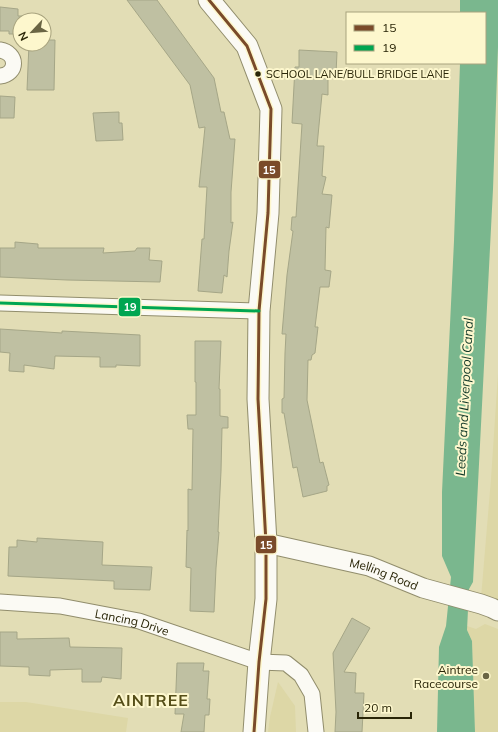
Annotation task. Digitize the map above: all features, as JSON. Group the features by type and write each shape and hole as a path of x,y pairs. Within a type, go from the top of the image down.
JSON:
{"main road":[{"path":"210,0 247,46 271,109 268,213 259,310 258,399 266,543 266,599 259,662 254,732"}],"street":[{"path":"0,50 8,53 13,60 13,68 8,74 0,76"},
{"path":"0,303 259,310"},
{"name":"Melling Road","path":"266,543 369,566 422,588 490,608"},
{"name":"Lancing Drive","path":"0,602 60,606 139,622 259,662 286,663 301,675 312,694 316,732"}],"shaded area":[{"path":"498,374 498,604 481,598"},
{"name":"Aintree Racecourse","path":"485,624 498,629 498,732 475,732 472,641 467,630 467,626 476,629"},
{"path":"278,682 295,706 296,732 268,732"},
{"path":"0,702 26,702 128,718 126,732 0,732"}],"water":[{"name":"Leeds and Liverpool Canal","path":"460,0 498,0 498,47 493,189 473,582 469,589 467,630 472,641 475,732 437,732 439,647 446,626 451,577 442,556 442,492 454,241 460,64 486,64 486,12 460,12"}],"building":[{"path":"127,0 157,0 214,78 221,112 224,112 230,139 235,139 231,192 231,223 233,222 227,277 224,275 222,293 198,291 202,239 204,239 207,187 199,187 205,127 199,128 190,85"},
{"path":"0,7 18,9 18,12 12,12 12,34 9,34 9,31 0,31"},
{"path":"52,40 55,40 54,90 27,90 29,52 52,52"},
{"path":"299,50 337,52 336,74 328,74 328,95 322,94 317,146 324,146 322,176 326,177 322,194 332,195 329,228 326,227 325,270 331,271 329,287 320,287 315,327 318,327 315,353 312,355 311,360 308,360 307,400 320,463 323,462 329,485 327,486 327,491 303,497 297,467 293,468 284,413 282,413 282,399 284,398 286,334 282,334 287,275 293,231 291,230 292,217 296,217 302,124 292,123 295,67 299,67"},
{"path":"0,96 15,97 14,118 0,118"},
{"path":"119,112 119,123 122,123 123,140 96,141 93,113"},
{"path":"15,242 38,244 38,248 104,248 103,253 135,251 137,248 150,248 149,260 162,261 160,282 0,277 0,248 15,248"},
{"path":"0,329 62,333 62,331 140,335 140,366 116,365 116,367 100,367 100,357 55,356 54,369 24,365 24,372 9,371 10,353 0,352"},
{"path":"195,341 221,341 219,389 220,416 228,417 228,428 222,428 219,532 214,612 190,611 191,568 186,567 188,489 192,490 193,429 188,429 187,415 196,415"},
{"path":"37,538 103,542 102,565 152,567 150,590 114,589 114,581 8,576 9,547 17,547 17,540 37,542"},
{"path":"352,618 370,628 344,672 356,673 355,693 364,693 362,732 335,732 336,712 333,653"},
{"path":"0,632 17,632 17,639 69,638 70,647 122,648 121,679 102,677 101,682 82,682 82,669 50,670 50,676 29,675 29,667 0,666"},
{"path":"177,663 204,663 203,671 209,671 207,699 210,699 209,715 205,715 204,732 181,732 184,714 175,714"}],"transit line":[{"name":"15","path":"209,0 247,46 271,109 268,213 259,311 258,399 266,543 266,599 259,662 254,732"},
{"name":"19","path":"0,303 259,311"}],"place":[{"name":"SCHOOL LANE/BULL BRIDGE LANE","path":"258,74"},
{"name":"Aintree Racecourse","path":"486,676"}],"district":[{"name":"AINTREE","path":"151,700"}]}
